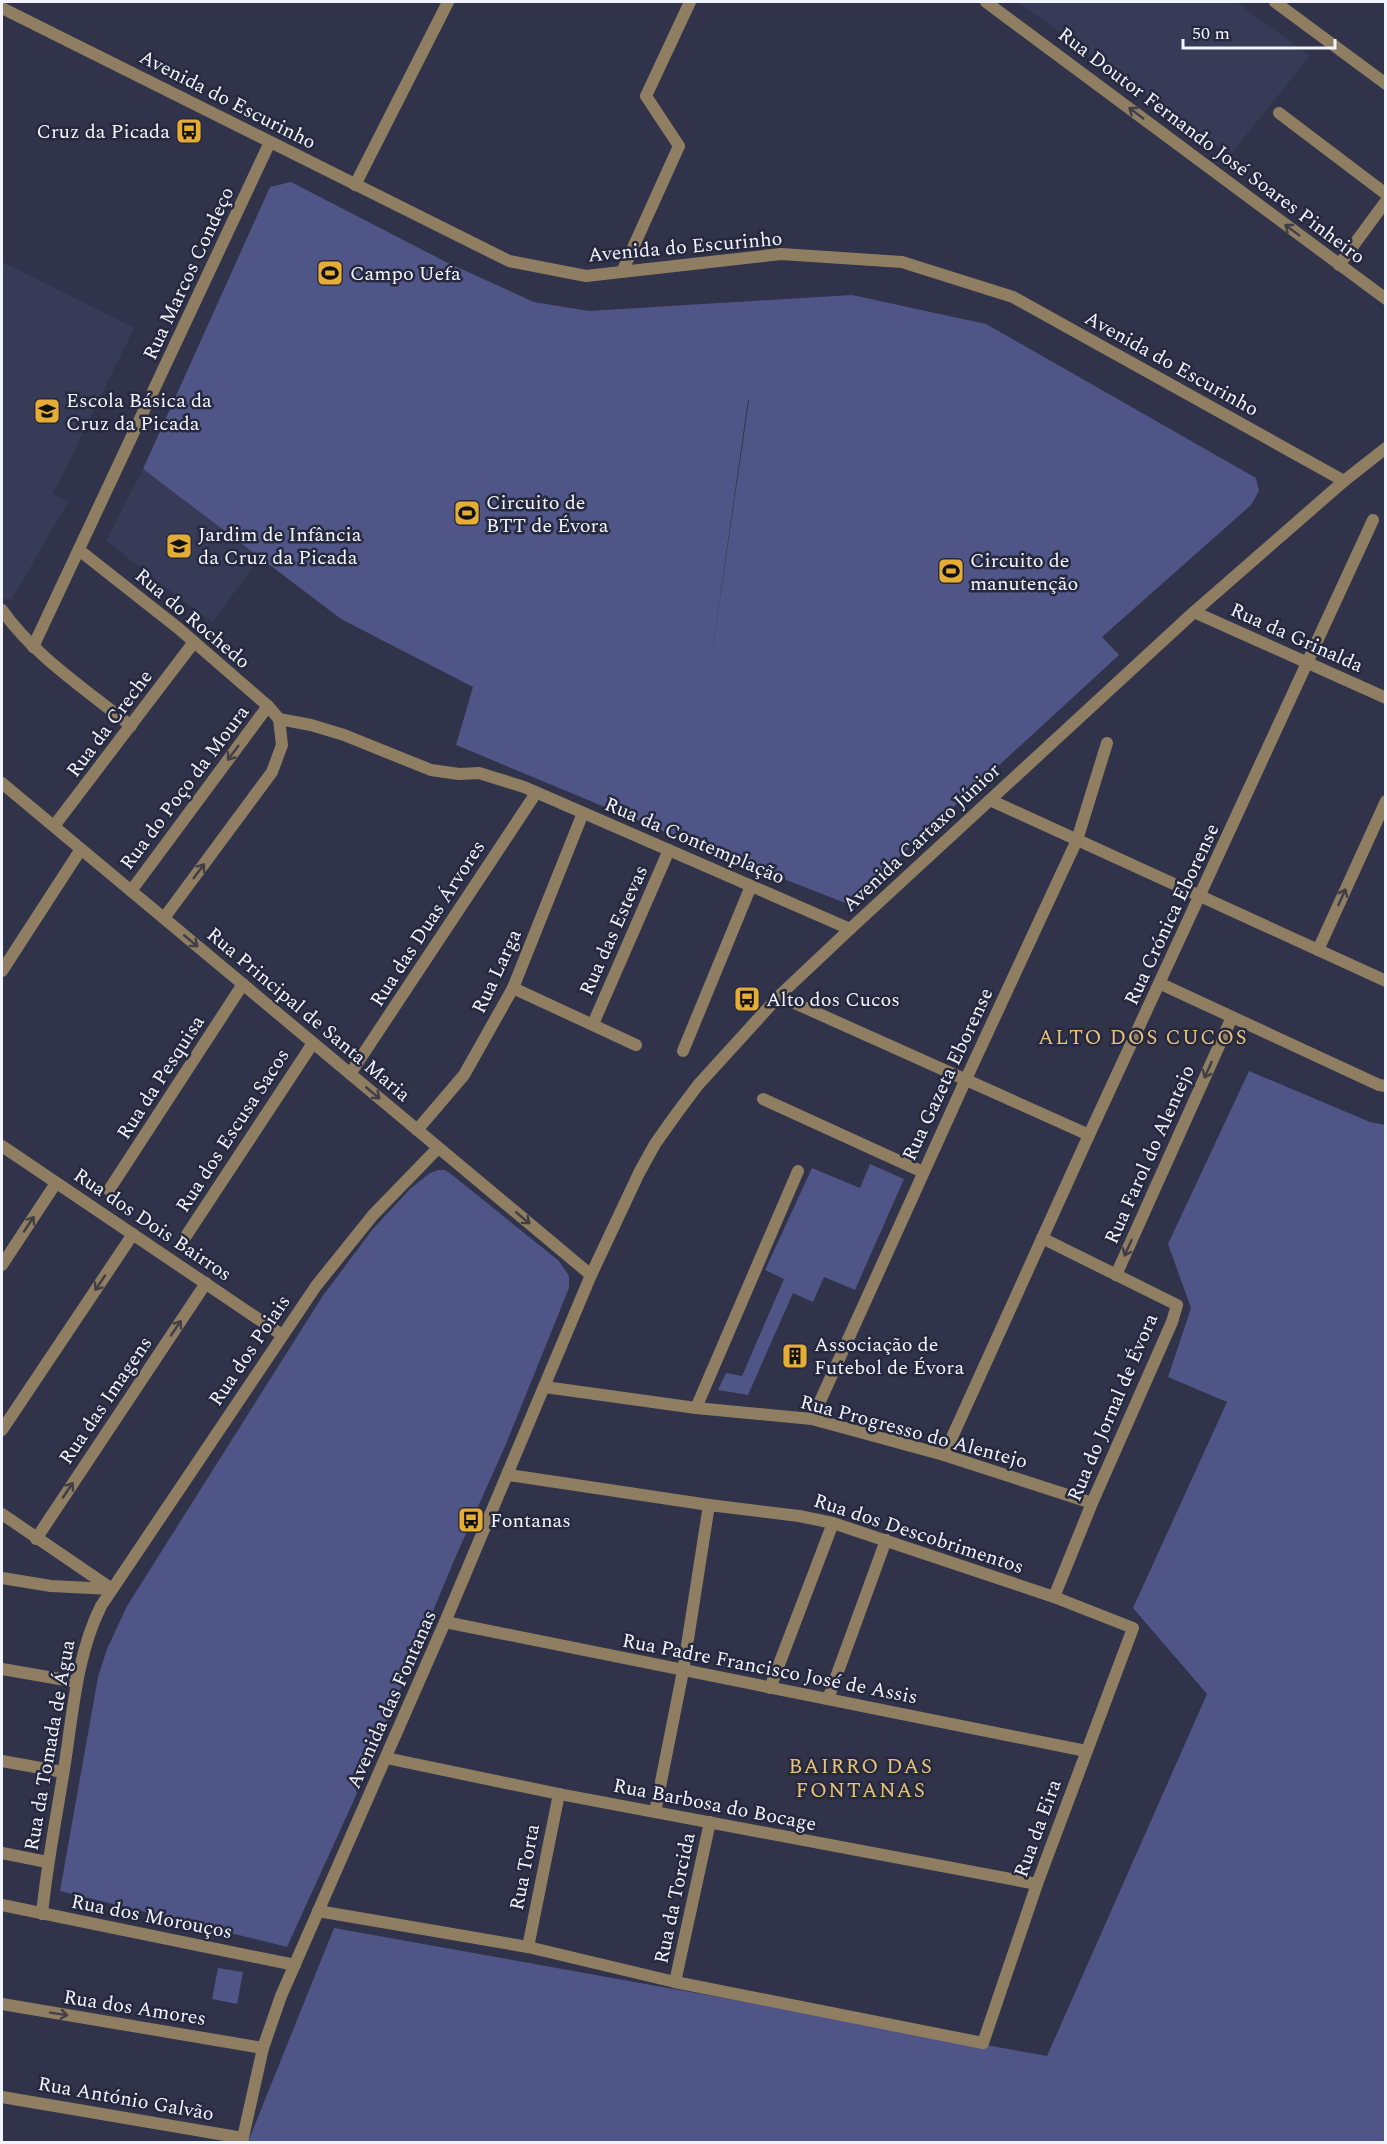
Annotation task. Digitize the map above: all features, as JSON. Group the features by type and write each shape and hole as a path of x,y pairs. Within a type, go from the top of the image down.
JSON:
{"street":[{"path":"355,185 448,2"},
{"path":"622,272 679,146 646,96 690,2"},
{"name":"Rua Doutor Fernando José Soares Pinheiro","path":"986,2 1386,299"},
{"path":"1275,2 1386,84"},
{"name":"Avenida do Escurinho","path":"2,8 509,261 586,276 781,254 902,262 1013,297 1344,481"},
{"path":"1279,112 1386,194"},
{"name":"Rua Marcos Condeço","path":"33,646 270,142"},
{"path":"1339,264 1386,201"},
{"name":"Avenida Cartaxo Júnior","path":"591,1275 654,1144 699,1084 779,996 1194,612 1344,481 1386,448"},
{"name":"Rua Crónica Eborense","path":"944,1455 1373,520"},
{"name":"Rua do Rochedo","path":"79,550 194,642 268,706 279,719"},
{"path":"2,610 15,629 33,646 131,726"},
{"name":"Rua da Grinalda","path":"1194,612 1386,698"},
{"name":"Rua da Creche","path":"54,826 194,642"},
{"name":"Rua do Poço da Moura","path":"131,891 268,706"},
{"name":"Rua do Poço da Moura","path":"164,918 272,772 282,745 279,719"},
{"name":"Rua da Contemplação","path":"279,719 311,725 344,735 431,770 459,774 479,773 524,787 850,929"},
{"name":"Rua Gazeta Eborense","path":"812,1419 923,1172 1077,840 1107,743"},
{"name":"Rua Principal de Santa Maria","path":"2,783 591,1275"},
{"name":"Rua das Duas Árvores","path":"350,1074 536,792"},
{"path":"990,801 1318,950 1384,977"},
{"path":"1318,950 1386,801"},
{"name":"Rua Larga","path":"417,1130 464,1075 513,988 583,813"},
{"path":"2,971 81,849"},
{"name":"Rua das Estevas","path":"593,1024 669,850"},
{"path":"683,1051 752,886"},
{"name":"Rua da Pesquisa","path":"109,1190 243,984"},
{"path":"1161,984 1379,1085 1386,1086"},
{"path":"513,988 636,1045"},
{"path":"779,996 1089,1135"},
{"name":"Rua Farol do Alentejo","path":"1116,1275 1232,1017"},
{"name":"Rua dos Escusa Sacos","path":"184,1239 313,1043"},
{"path":"763,1099 923,1172"},
{"name":"Rua dos Dois Bairros","path":"2,1146 282,1335"},
{"name":"Rua dos Poiais","path":"112,1589 316,1286 373,1215 438,1148"},
{"path":"696,1408 798,1171"},
{"path":"2,1265 56,1183"},
{"path":"2,1430 133,1234"},
{"name":"Rua do Jornal de Évora","path":"1042,1238 1177,1305 1172,1322 1092,1503 1054,1597"},
{"name":"Avenida das Fontanas","path":"243,2140 263,2048 295,1965 446,1622 591,1275"},
{"name":"Rua das Imagens","path":"36,1539 206,1283"},
{"name":"Rua Progresso do Alentejo","path":"545,1387 696,1408 812,1419 944,1455 1092,1503"},
{"name":"Rua dos Descobrimentos","path":"508,1475 799,1516 833,1524 1054,1597 1132,1628"},
{"path":"655,1812 683,1671 709,1505"},
{"path":"2,1514 112,1589"},
{"path":"770,1688 833,1524"},
{"path":"828,1699 886,1540"},
{"path":"2,1578 51,1586 112,1589"},
{"name":"Rua da Tomada de Água","path":"42,1914 47,1862 77,1682 93,1621 112,1589"},
{"name":"Rua Padre Francisco José de Assis","path":"446,1622 1086,1751"},
{"name":"Rua da Eira","path":"675,1982 983,2043 1037,1884 1132,1628"},
{"path":"2,1669 77,1682"},
{"name":"Rua Barbosa do Bocage","path":"386,1758 558,1794 1037,1884"},
{"path":"2,1761 63,1772"},
{"name":"Rua Torta","path":"528,1947 558,1794"},
{"name":"Rua da Torcida","path":"675,1982 710,1822"},
{"path":"2,1853 47,1862"},
{"name":"Rua dos Morouços","path":"2,1905 295,1965"},
{"path":"318,1911 528,1947 675,1982"},
{"name":"Rua dos Amores","path":"2,2004 263,2048"},
{"name":"Rua António Galvão","path":"2,2097 243,2140"}],"shaded area":[{"path":"1018,2 1236,2 1310,56 1230,155"},
{"path":"291,182 446,262 534,302 589,311 852,295 986,324 1256,478 1259,491 1251,505 1102,637 1119,655 848,904 684,840 456,745 473,687 341,619 143,469 270,187","holes":["748,400 749,400 709,674"]},
{"name":"Escola Básica da Cruz da Picada","path":"2,262 134,328 53,494 68,502 12,599 2,599"},
{"name":"Jardim de Infância da Cruz da Picada","path":"143,469 260,557 212,623 106,541"},
{"path":"1249,1071 1370,1122 1385,1125 1385,2142 248,2142 334,1928 1047,2056 1207,1694 1133,1608 1227,1402 1168,1377 1191,1308 1168,1244"},
{"path":"870,1164 904,1179 855,1290 824,1277 813,1302 793,1293 748,1395 718,1390 726,1373 742,1376 784,1279 765,1270 812,1168 860,1188"},
{"path":"445,1170 451,1174 559,1261 569,1276 569,1288 506,1444 456,1556 353,1802 287,1947 60,1891 98,1677 107,1649 127,1606 322,1297 372,1230 410,1189 430,1173"},
{"path":"218,1968 243,1972 237,2004 212,1999"}],"place":[{"name":"Cruz da Picada","path":"189,131"},
{"name":"Campo Uefa","path":"330,273"},
{"name":"Escola Básica da Cruz da Picada","path":"47,411"},
{"name":"Circuito de BTT de Évora","path":"467,513"},
{"name":"Jardim de Infância da Cruz da Picada","path":"179,546"},
{"name":"Circuito de manutenção","path":"951,571"},
{"name":"Alto dos Cucos","path":"747,999"},
{"name":"Associação de Futebol de Évora","path":"795,1356"},
{"name":"Fontanas","path":"471,1520"}],"district":[{"name":"ALTO DOS CUCOS","path":"1143,1037"},
{"name":"BAIRRO DAS FONTANAS","path":"861,1778"}]}
